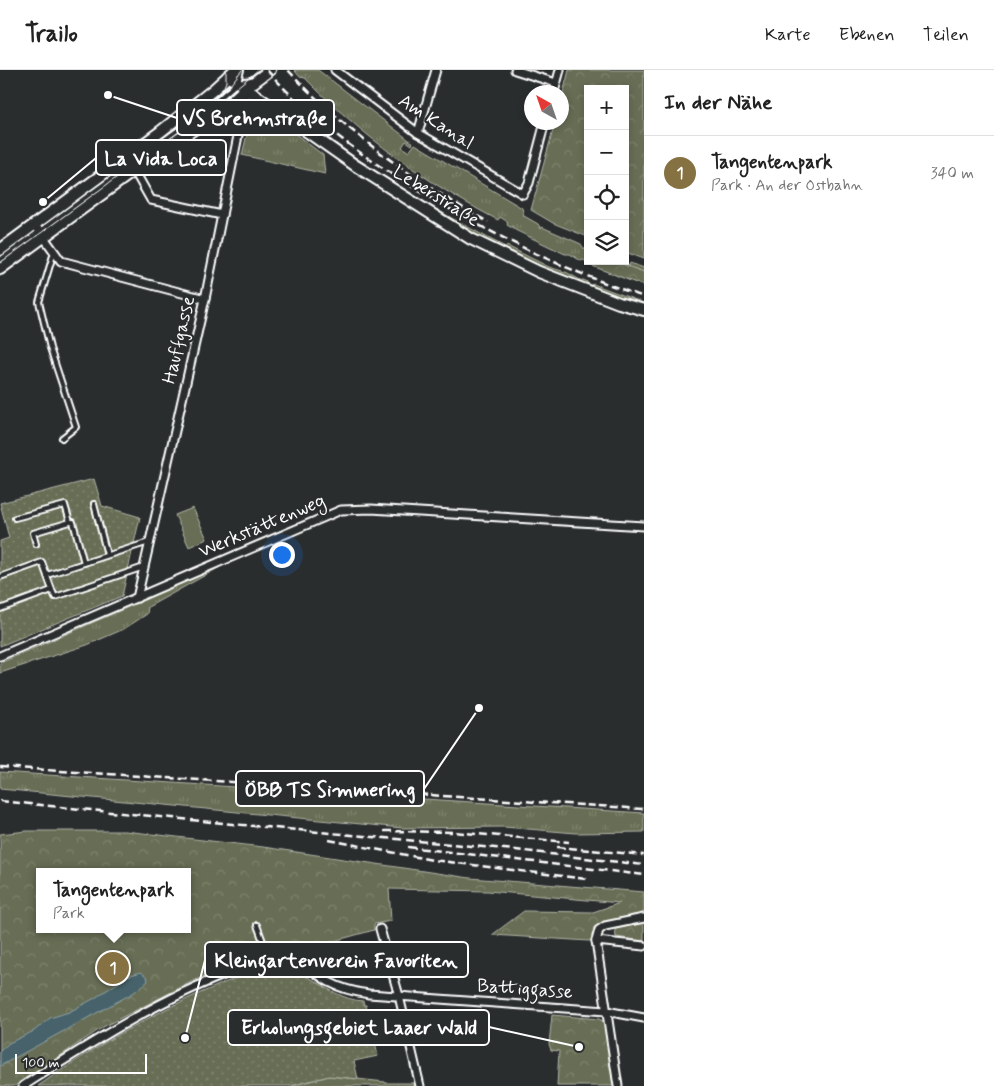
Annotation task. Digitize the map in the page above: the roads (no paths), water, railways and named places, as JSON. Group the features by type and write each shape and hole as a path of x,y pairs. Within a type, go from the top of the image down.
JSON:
{"main road":[{"path":"0,250 39,231 216,116 244,87 270,70"},
{"name":"Leberstraße","path":"232,73 244,87 356,166 471,239 539,272 619,303 644,310"},
{"path":"0,269 39,231 232,73"}],"street":[{"name":"Am Kanal","path":"335,70 418,133 523,194 529,183 544,130"},
{"path":"418,133 436,70"},
{"path":"515,70 556,83 560,70"},
{"name":"Hauffgasse","path":"137,598 205,299 242,116 244,87"},
{"path":"134,170 151,200 222,215"},
{"path":"39,231 61,261 205,299"},
{"name":"Werkstättenweg","path":"0,656 341,510 356,508 644,526"},
{"path":"618,1086 596,941 599,930 605,926 644,918"},
{"path":"380,929 400,996 420,1086"},
{"path":"596,941 644,946"},
{"path":"23,1086 84,1047 162,1003 219,976 269,959"},
{"name":"Battiggasse","path":"269,959 292,960 339,987 369,994 606,1011 644,1018"}],"lane":[{"path":"0,260 150,149 211,106 244,87 241,70"},
{"path":"150,149 163,130"},
{"path":"54,252 39,302 50,348 76,427 62,438"},
{"path":"94,504 107,555"},
{"path":"15,518 65,505 70,522 73,522 84,563"},
{"path":"36,544 33,533 70,522"},
{"path":"47,575 150,542"},
{"path":"0,577 42,562 55,597 144,567"},
{"path":"0,609 52,590"},
{"path":"257,925 269,959"}],"water":[{"path":"141,972 147,977 148,981 133,993 0,1066 0,1051 9,1043 34,1031 50,1018 69,1012 95,998 128,976"}],"tram line":[{"path":"222,91 226,82 226,70"},
{"path":"227,89 242,70"},
{"path":"0,263 214,106 258,70"}],"railway":[{"path":"267,70 324,125 365,156 409,185 456,213 535,253 589,277 644,297"},
{"path":"288,70 310,93 357,135 434,190 488,222"},
{"path":"0,767 644,809"},
{"path":"0,801 516,850 644,865"},
{"path":"384,831 453,832 569,842"},
{"path":"329,840 432,860 586,879"},
{"path":"408,847 644,875"},
{"path":"557,847 644,855"}],"place":[{"name":"VS Brehmstraße","path":"108,95"},
{"name":"La Vida Loca","path":"43,202"},
{"name":"ÖBB TS Simmering","path":"479,708"},
{"name":"Tangentenpark","path":"113,968"},
{"name":"Kleingartenverein Favoriten","path":"185,1038"},
{"name":"Erholungsgebiet Laaer Wald","path":"579,1047"}]}
